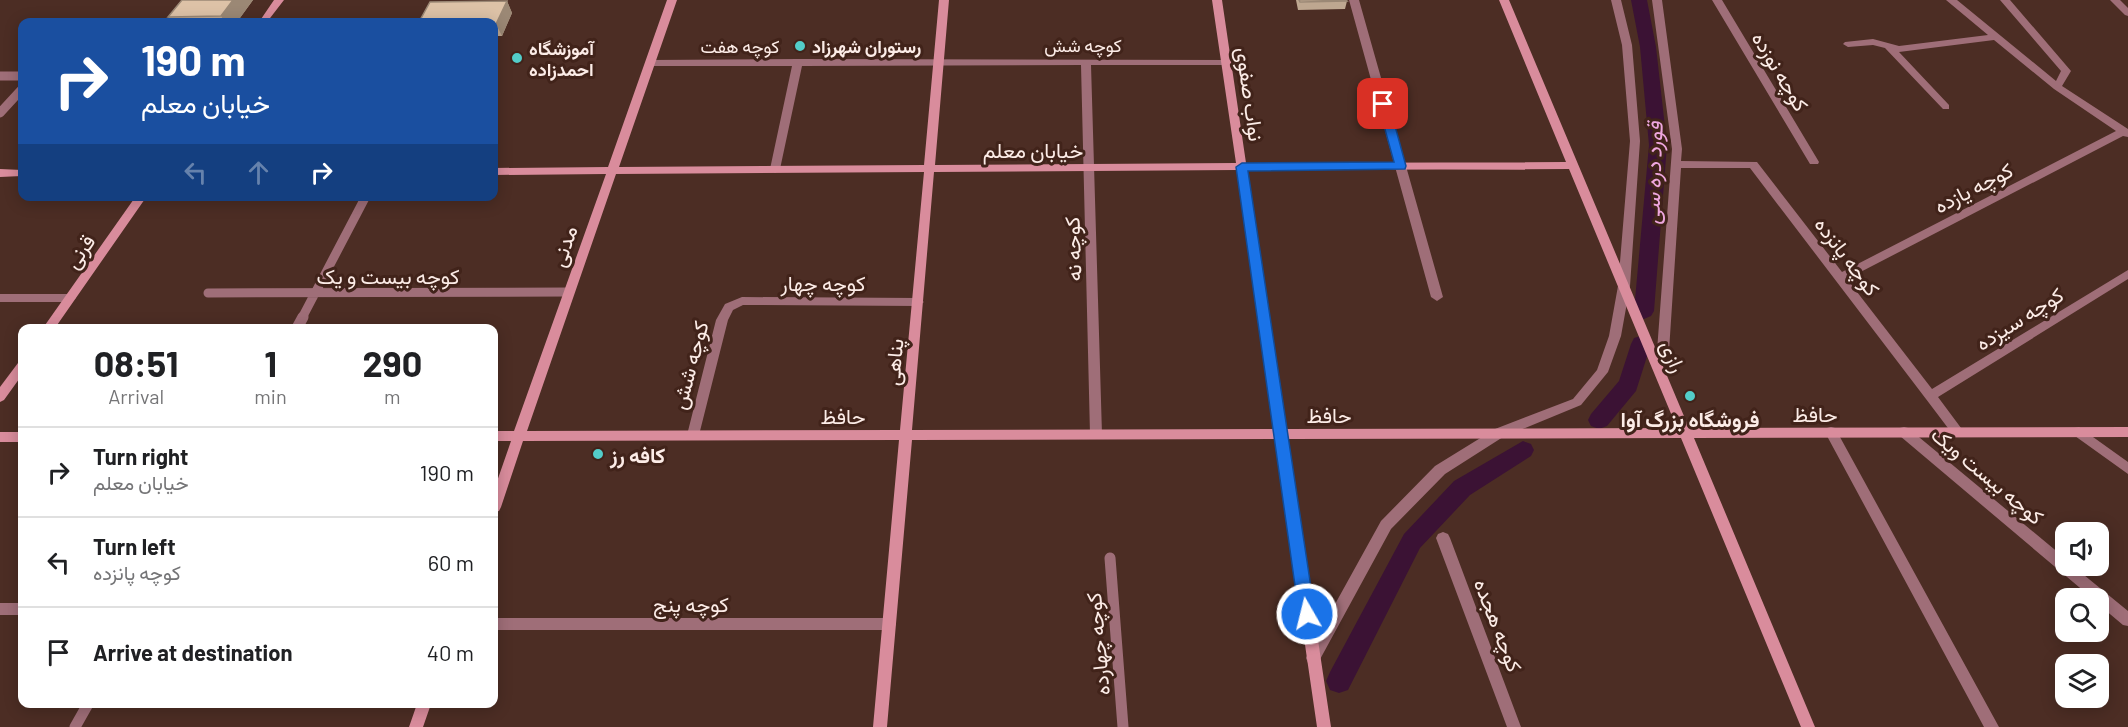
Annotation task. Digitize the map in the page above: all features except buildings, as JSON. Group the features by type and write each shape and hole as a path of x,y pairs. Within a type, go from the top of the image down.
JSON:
{"street":[{"path":"266,18 279,0"},
{"name":"مدنی","path":"498,496 672,0"},
{"name":"پناهی","path":"880,727 944,0"},
{"name":"نواب صفوی","path":"1217,0 1324,727"},
{"path":"1354,0 1437,297"},
{"name":"رازی","path":"1504,0 1808,727"},
{"path":"1313,658 1386,525 1440,470 1499,433 1577,402 1602,372 1615,336 1624,286 1635,141 1627,45 1616,0"},
{"path":"1657,0 1676,138 1663,351"},
{"name":"کوچه نوزده","path":"1717,0 1814,162"},
{"path":"1951,0 2056,87 2126,132"},
{"path":"2005,0 2066,71 2056,87"},
{"path":"2115,0 2128,13"},
{"path":"1848,44 1873,42 1899,50 1993,37"},
{"path":"1890,48 1946,106"},
{"path":"775,169 798,62"},
{"name":"کوچه شش","path":"939,63 1226,62"},
{"name":"کوچه هفت","path":"650,63 939,63"},
{"name":"کوچه نه","path":"1086,63 1096,434"},
{"name":"کوچه یازده","path":"1840,278 2126,132"},
{"name":"خیابان معلم","path":"498,171 1574,165"},
{"name":"کوچه پانزده","path":"1676,165 1753,165 1958,432"},
{"path":"0,173 18,173"},
{"name":"قرنی","path":"52,324 138,201"},
{"name":"کوچه سیزده","path":"1930,396 2128,274"},
{"path":"0,298 70,298"},
{"name":"کوچه چهار","path":"729,307 742,301 918,302"},
{"name":"کوچه شش","path":"693,435 722,320 729,307"},
{"path":"0,398 18,372"},
{"path":"1831,432 1992,727"},
{"name":"کوچه بیست ویک","path":"1904,432 2128,620"},
{"path":"2079,432 2128,470"},
{"name":"حافظ","path":"498,436 2128,432"},
{"path":"0,437 18,437"},
{"name":"کوچه هجده","path":"1443,538 1514,727"},
{"path":"0,609 18,609"},
{"name":"کوچه پنج","path":"498,624 889,624"},
{"path":"416,727 423,708"}],"lane":[{"path":"0,76 18,76"},
{"path":"0,113 18,93"},
{"path":"299,324 363,201"},
{"name":"کوچه بیست و یک","path":"208,293 569,292"},
{"name":"کوچه چهارده","path":"1110,558 1123,727"},
{"path":"75,727 86,708"}],"waterway":[{"name":"قورد دره سی","path":"1639,0 1648,47 1658,145 1644,311"},
{"name":"قورد دره سی","path":"1599,420 1628,385 1641,344"},
{"path":"1339,681 1412,541 1462,488 1523,450"}],"place":[{"name":"رستوران شهرزاد","path":"800,46"},
{"name":"آموزشگاه احمدزاده","path":"517,58"},
{"name":"فروشگاه بزرگ آوا","path":"1690,396"},
{"name":"کافه رز","path":"598,454"}],"route":[{"path":"1307,614 1242,167 1401,166 1383,104"}]}
